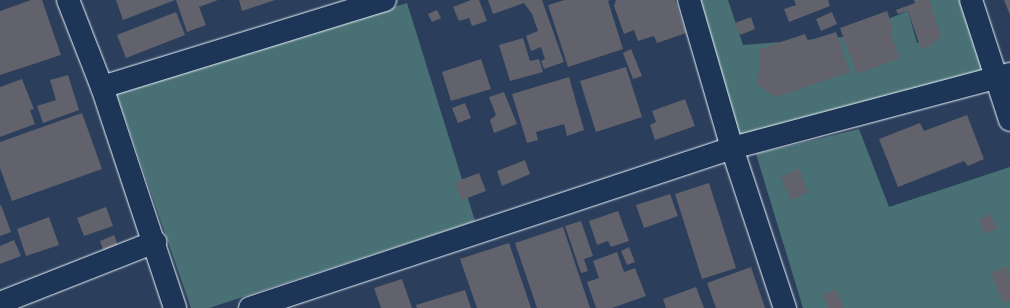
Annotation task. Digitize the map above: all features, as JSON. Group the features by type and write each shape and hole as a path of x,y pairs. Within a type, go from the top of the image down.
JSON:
{"street":[{"path":"68,0 102,87 155,242 175,308"},
{"path":"102,87 386,0"},
{"path":"689,0 732,148 785,308"},
{"path":"971,0 1003,76 1010,120"},
{"path":"250,308 732,148 1003,76"},
{"path":"0,303 155,242"}],"green space":[{"path":"697,0 728,0 743,45 843,37 908,11 917,43 934,37 915,0 963,0 986,73 737,139"},
{"path":"407,3 475,221 209,308 191,308 116,92"},
{"path":"859,129 889,207 1010,167 1010,308 803,308 756,154"}],"building":[{"path":"31,0 42,0 61,55 0,75 0,11"},
{"path":"116,0 175,0 123,20"},
{"path":"176,0 218,0 199,7 206,25 187,32"},
{"path":"239,0 275,0 242,11"},
{"path":"471,0 479,0 487,21 472,26 469,18 459,21 453,7"},
{"path":"488,0 542,0 564,62 544,69 541,61 545,59 541,47 531,51 526,36 538,31 532,14 524,3 493,14"},
{"path":"565,0 610,0 608,1 623,49 568,67 548,5"},
{"path":"616,0 675,0 686,33 657,43 654,36 638,41 634,30 624,34 614,6"},
{"path":"794,0 828,0 830,6 789,22 784,9 796,5"},
{"path":"914,0 929,0 941,36 930,46 921,49 908,11 898,14 896,10 915,3"},
{"path":"1004,0 1010,0 1010,15"},
{"path":"437,10 441,18 432,22 428,14"},
{"path":"887,11 894,31 890,32 900,58 857,74 840,28"},
{"path":"176,12 185,35 126,58 117,35"},
{"path":"832,12 837,24 821,31 816,19"},
{"path":"751,17 755,29 740,35 735,23"},
{"path":"836,32 850,72 776,97 758,85 760,49 805,34 808,41"},
{"path":"523,38 530,61 539,59 543,72 510,81 499,45"},
{"path":"631,49 642,76 633,79 623,53"},
{"path":"481,59 491,89 451,101 442,72"},
{"path":"626,67 642,117 596,132 580,81"},
{"path":"68,75 79,110 43,123 37,106 56,100 50,80"},
{"path":"569,77 584,130 567,136 564,124 536,132 538,140 527,143 512,94"},
{"path":"22,79 34,109 30,110 35,124 0,137 0,87"},
{"path":"504,92 517,124 494,133 490,120 496,115 489,97"},
{"path":"685,99 695,126 655,140 650,125 656,122 652,111"},
{"path":"465,103 471,118 458,123 452,108"},
{"path":"82,113 102,169 12,201 0,168 0,142"},
{"path":"967,115 984,159 968,166 964,161 898,187 879,139 920,123 924,131"},
{"path":"525,160 530,174 502,186 497,171"},
{"path":"799,169 808,192 791,200 781,177"},
{"path":"479,173 486,191 462,200 455,182"},
{"path":"709,183 736,268 702,279 675,194"},
{"path":"670,194 678,216 644,228 636,205"},
{"path":"1,205 11,232 0,236 0,206"},
{"path":"106,207 113,226 84,236 77,218"},
{"path":"618,211 629,241 611,247 608,241 597,245 589,221"},
{"path":"991,214 996,229 985,234 979,219"},
{"path":"49,217 59,245 26,256 17,229"},
{"path":"581,221 593,256 584,259 588,271 581,273 565,226"},
{"path":"563,227 590,308 537,308 515,243"},
{"path":"114,235 120,252 106,257 100,241"},
{"path":"14,240 21,256 0,264 0,246"},
{"path":"509,243 531,308 477,308 460,259"},
{"path":"629,247 635,262 627,265 621,251"},
{"path":"617,252 624,272 635,268 646,296 612,308 596,308 587,282 599,278 593,261"},
{"path":"1008,266 1010,300 1003,303 991,273"},
{"path":"751,267 765,308 716,308 707,283"},
{"path":"402,279 412,308 381,308 374,288"},
{"path":"696,287 704,308 666,308 663,299"},
{"path":"836,289 844,308 828,308 822,295"},
{"path":"465,290 471,308 417,308 416,305"}]}
